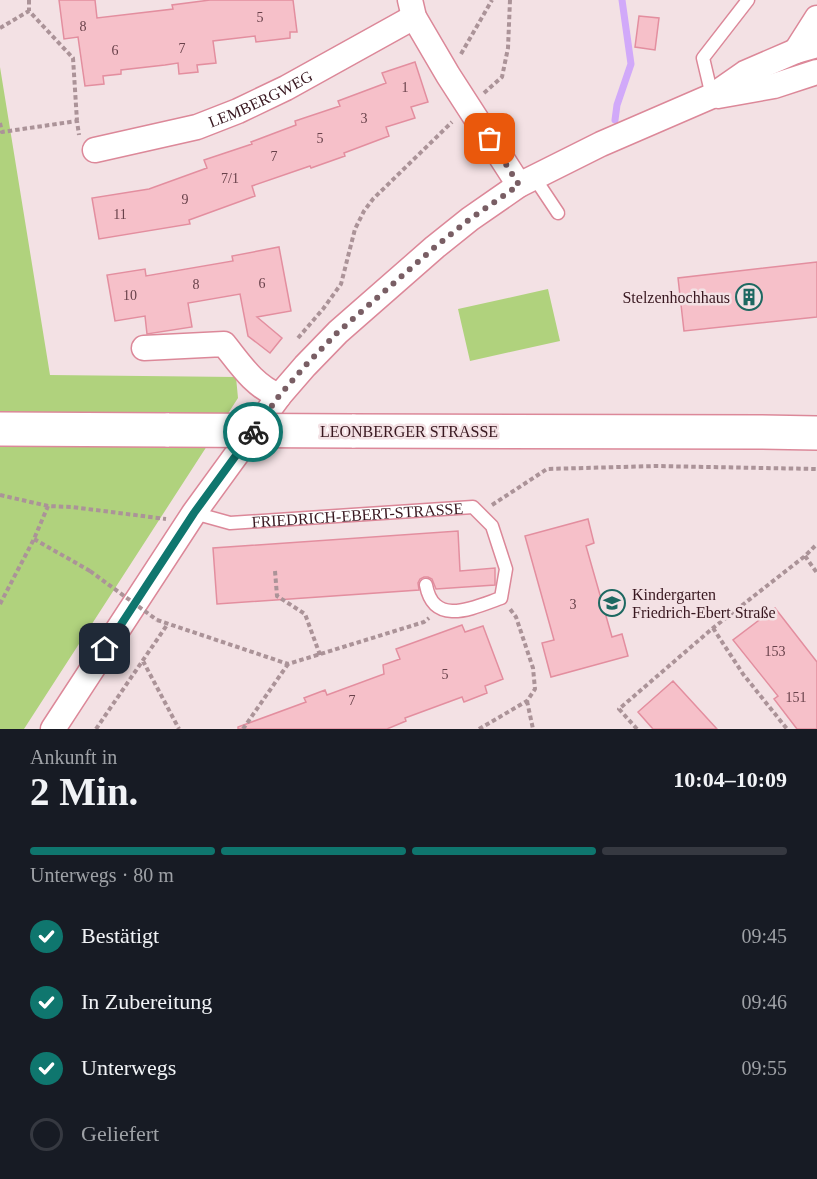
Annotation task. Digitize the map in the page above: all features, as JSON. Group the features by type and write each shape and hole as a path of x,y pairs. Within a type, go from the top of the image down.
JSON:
{"main road":[{"name":"LEONBERGER STRASSE","path":"0,429 817,433"}],"street":[{"path":"412,8 448,75 527,181"},
{"name":"LEMBERGWEG","path":"95,150 197,127 238,111 286,88 412,8"},
{"path":"53,729 194,513 279,396 338,332 461,226 527,181 601,144 712,96 745,74 806,48 817,18"},
{"path":"712,96 774,86 817,72"},
{"path":"774,86 817,90"},
{"path":"144,348 224,344 252,379 269,392 279,396"}],"lane":[{"path":"712,96 703,58 748,0"},
{"path":"527,181 558,213"},
{"name":"FRIEDRICH-EBERT-STRASSE","path":"194,513 230,523 473,507 492,526 506,569 501,598"},
{"path":"426,585 432,600 439,608 451,612 466,610 501,598"}],"path":[{"path":"29,0 29,11 73,58 76,121 82,150 95,150"},
{"path":"448,75 492,0"},
{"path":"469,106 502,77 508,48 510,0"},
{"path":"0,28 29,11"},
{"path":"0,123 2,132 76,121"},
{"path":"479,513 548,470 656,466 817,469"},
{"path":"0,495 48,506 167,519"},
{"path":"0,604 34,539 48,506"},
{"path":"34,539 90,571 167,625 288,664 424,622 439,608"},
{"path":"637,729 619,709 713,628 817,544"},
{"path":"805,556 817,573"},
{"path":"275,571 277,596 305,614 320,655"},
{"path":"479,729 527,701 535,688 533,668 516,617 501,598"},
{"path":"96,729 167,625"},
{"path":"713,628 743,674 787,729"},
{"path":"144,661 179,729"},
{"path":"243,729 288,664"},
{"path":"527,701 533,729"}],"green space":[{"path":"0,67 50,375 236,377 238,398 24,729 0,729"},
{"path":"548,289 560,341 470,361 458,309"}],"building":[{"path":"59,0 95,0 97,18 173,9 172,5 210,0 293,0 297,32 290,32 290,38 256,42 255,36 213,41 216,63 197,65 198,72 179,74 178,63 121,70 121,74 103,76 104,84 85,86 78,37 64,39"},
{"path":"639,16 659,18 655,50 635,47"},
{"path":"415,62 428,102 411,107 415,118 386,127 389,136 344,153 345,156 252,186 255,196 189,220 190,224 99,239 92,198 149,189 207,168 204,160 252,144 251,142 296,125 295,121 340,106 338,101 386,83 382,73"},
{"path":"279,247 291,311 257,317 282,338 270,353 248,336 240,294 188,303 192,327 147,334 145,316 115,321 107,275 145,269 146,276 233,261 232,256"},
{"name":"Stelzenhochhaus","path":"817,262 817,317 684,331 678,278"},
{"path":"588,519 594,543 586,546 612,637 622,634 628,656 551,677 542,643 554,640 525,536"},
{"path":"458,531 460,571 495,568 495,585 436,589 432,579 424,577 418,583 419,590 217,604 213,548"},
{"path":"775,608 817,662 817,729 797,729 774,699 778,696 733,640"},
{"path":"462,625 465,632 483,626 503,679 485,686 487,693 464,702 462,697 405,718 406,721 387,729 238,729 238,727 306,702 304,698 325,690 327,695 384,674 383,665 400,659 396,649"},
{"path":"673,681 717,729 653,729 638,712"}],"waterway":[{"path":"615,120 617,105 631,64 622,0"}],"way so far":[{"path":"253,432 279,396 338,332 435,247 519,185 490,139"}],"place":[{"name":"Stelzenhochhaus","path":"749,297"},
{"name":"Kindergarten Friedrich-Ebert Straße","path":"612,603"}],"route":[{"path":"105,649 194,513 253,432"}]}
